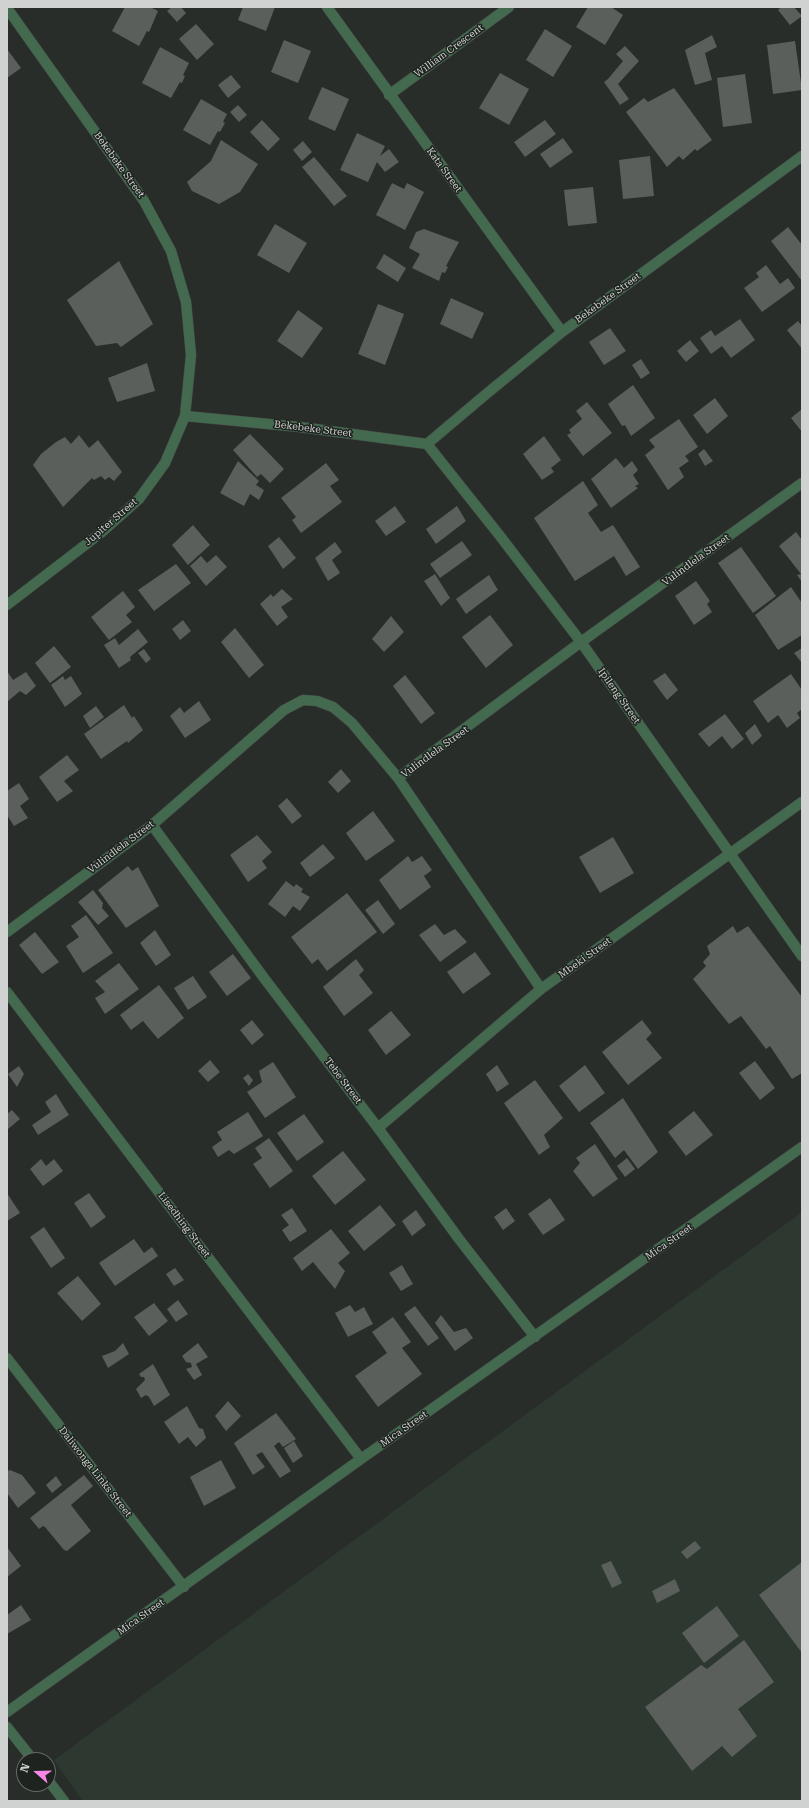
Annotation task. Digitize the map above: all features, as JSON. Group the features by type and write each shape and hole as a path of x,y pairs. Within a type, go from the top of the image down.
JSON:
{"street":[{"name":"Kata Street","path":"327,7 389,95 562,332"},
{"name":"William Crescent","path":"389,95 509,7"},
{"name":"Bekebeke Street","path":"7,8 144,200 171,251 186,302 191,355 185,416 300,427 428,444 485,394 562,332 802,156"},
{"name":"Jupiter Street","path":"7,605 102,532 139,499 165,463 185,416"},
{"name":"Ipileng Street","path":"428,444 581,642 802,956"},
{"name":"Vulindlela Street","path":"7,932 152,825 284,710 303,700 317,701 333,707 352,722 398,778 494,709 581,642 802,483"},
{"path":"398,778 541,989"},
{"name":"Mbeki Street","path":"378,1128 541,989 802,802"},
{"name":"Tebe Street","path":"152,825 459,1239 535,1337"},
{"name":"Lisedhing Street","path":"7,992 361,1458"},
{"name":"Mica Street","path":"7,1712 184,1587 361,1458 535,1337 802,1147"},
{"name":"Daliwonga Links Street","path":"7,1358 184,1587"},
{"path":"7,1727 26,1752"},
{"path":"56,1790 64,1801"}],"shaded area":[{"path":"802,1212 802,1801 83,1801 56,1763 56,1759"}],"building":[{"path":"125,7 150,7 158,11 149,32 147,31 139,46 112,31"},
{"path":"172,7 181,7 186,13 177,22 167,11"},
{"path":"243,7 275,7 266,31 238,20"},
{"path":"588,7 611,7 623,15 605,45 576,27"},
{"path":"781,7 794,7 802,16 790,25 778,10"},
{"path":"196,24 214,44 197,60 179,39"},
{"path":"545,29 572,46 553,77 526,60"},
{"path":"712,35 717,47 705,53 712,80 695,85 685,50"},
{"path":"284,40 311,51 298,83 271,72"},
{"path":"795,41 802,90 773,94 767,45"},
{"path":"625,46 639,61 618,84 629,99 620,105 604,82 623,61 616,54"},
{"path":"160,47 189,63 183,75 185,76 182,83 180,82 171,98 142,83"},
{"path":"7,49 21,68 7,78"},
{"path":"500,73 529,89 509,125 479,108"},
{"path":"745,74 752,123 723,127 717,78"},
{"path":"231,75 241,87 228,98 218,85"},
{"path":"322,87 349,99 335,131 308,119"},
{"path":"674,88 712,140 697,151 695,149 683,160 679,156 667,167 626,112 644,98 648,102"},
{"path":"201,99 227,114 223,122 225,123 220,132 218,131 210,145 183,130"},
{"path":"238,105 247,115 239,122 230,112"},
{"path":"262,120 280,139 268,151 250,132"},
{"path":"545,120 556,134 525,157 514,142"},
{"path":"357,133 385,146 380,156 389,149 399,162 385,172 377,162 368,182 340,170"},
{"path":"563,138 573,152 550,168 540,154"},
{"path":"221,140 258,164 240,192 219,204 192,191 187,182 211,161"},
{"path":"303,141 312,152 302,161 293,150"},
{"path":"650,156 654,196 623,199 619,160"},
{"path":"314,157 347,196 334,206 302,167"},
{"path":"392,183 404,189 407,183 424,192 405,230 376,215"},
{"path":"593,187 597,223 568,226 564,190"},
{"path":"275,224 307,243 289,273 257,255"},
{"path":"788,227 802,245 802,281 771,241"},
{"path":"424,229 459,242 446,266 448,267 445,273 442,272 439,281 412,268 420,254 409,248 416,232"},
{"path":"384,254 406,268 398,282 376,268"},
{"path":"119,261 153,324 121,347 117,343 96,346 67,300"},
{"path":"766,265 780,284 788,278 795,288 762,312 744,288 759,277 756,273"},
{"path":"451,298 484,313 472,339 440,324"},
{"path":"378,304 404,314 385,365 358,354"},
{"path":"298,310 323,328 302,358 277,341"},
{"path":"740,319 755,340 731,358 722,346 711,354 700,338 711,330 715,336"},
{"path":"798,321 802,326 802,349 787,330"},
{"path":"610,328 626,351 604,365 589,342"},
{"path":"690,340 699,351 686,362 677,351"},
{"path":"641,359 650,373 641,379 632,365"},
{"path":"147,363 155,391 117,402 108,378"},
{"path":"633,385 655,418 631,436 625,425 622,426 608,404"},
{"path":"715,398 728,416 707,434 693,415"},
{"path":"587,402 612,433 583,456 567,435 571,433 569,430 582,419 576,411"},
{"path":"802,409 802,432 791,418"},
{"path":"679,419 698,447 685,456 689,461 679,468 684,477 668,490 645,455 655,447 649,440"},
{"path":"250,434 284,469 270,483 261,474 257,477 233,450"},
{"path":"79,435 89,448 98,440 122,472 114,481 109,477 105,480 101,476 94,480 92,478 63,507 33,465 41,454 56,442 65,437 71,444"},
{"path":"544,436 561,460 551,468 554,472 542,480 523,454"},
{"path":"704,449 713,461 705,466 698,454"},
{"path":"616,458 624,468 632,461 638,470 633,475 639,484 635,486 638,488 611,508 591,479"},
{"path":"238,461 259,481 256,485 264,490 259,500 250,494 244,506 220,493"},
{"path":"326,463 339,480 330,486 342,502 301,533 292,520 296,517 281,498"},
{"path":"583,481 598,505 588,513 601,532 613,525 640,567 626,576 614,556 575,581 534,518"},
{"path":"395,506 406,522 386,536 375,521"},
{"path":"457,506 466,521 436,544 426,529"},
{"path":"193,525 210,545 188,565 172,545"},
{"path":"796,532 802,540 802,582 797,575 801,574 779,546"},
{"path":"279,537 296,558 283,569 268,546"},
{"path":"462,541 472,555 440,578 430,564"},
{"path":"335,542 342,552 332,560 340,573 328,581 315,558"},
{"path":"741,547 776,596 753,613 718,563"},
{"path":"216,555 227,567 206,586 190,566 201,556 207,563"},
{"path":"176,564 191,583 154,611 138,590"},
{"path":"435,574 450,598 441,606 424,581"},
{"path":"489,575 498,590 466,614 456,599"},
{"path":"696,581 710,601 707,604 712,612 694,625 675,596"},
{"path":"791,587 802,603 802,635 778,650 755,615"},
{"path":"282,589 293,599 281,607 288,617 277,626 260,604 271,594 273,597"},
{"path":"123,591 135,607 126,615 132,622 109,640 91,617"},
{"path":"490,615 513,645 486,668 462,637"},
{"path":"391,616 404,632 384,652 372,639"},
{"path":"183,620 191,631 180,640 172,629"},
{"path":"235,628 264,665 249,678 221,642"},
{"path":"138,629 148,642 130,657 131,660 119,668 104,645 115,638 119,645"},
{"path":"54,646 71,667 50,683 35,663"},
{"path":"802,648 802,663 794,653"},
{"path":"144,649 151,659 146,663 138,653"},
{"path":"7,671 13,680 26,672 36,686 26,695 20,691 7,702"},
{"path":"665,673 678,690 667,700 653,681"},
{"path":"791,674 802,690 802,709 797,713 800,718 787,728 778,715 768,723 753,701"},
{"path":"405,675 435,713 421,724 393,686"},
{"path":"63,676 65,680 71,676 82,694 65,707 51,685"},
{"path":"199,701 211,720 185,738 170,716 180,707 184,713"},
{"path":"124,705 132,718 134,716 143,730 128,743 127,741 101,759 84,734"},
{"path":"96,706 104,717 90,728 83,716"},
{"path":"725,714 744,739 732,749 722,736 709,747 698,734"},
{"path":"755,724 762,736 752,745 745,733"},
{"path":"67,755 79,770 64,781 73,791 57,802 39,777"},
{"path":"341,769 351,781 338,793 328,782"},
{"path":"19,783 29,799 20,806 28,818 14,826 7,815 7,791"},
{"path":"287,798 302,816 292,824 278,806"},
{"path":"373,811 395,841 366,861 346,833"},
{"path":"257,835 272,852 262,861 267,868 248,882 230,855"},
{"path":"613,837 634,873 600,893 579,857"},
{"path":"323,844 335,858 310,877 300,863"},
{"path":"408,856 412,862 422,856 432,870 424,876 431,887 400,910 379,880"},
{"path":"128,866 132,871 138,867 159,906 126,928 98,890"},
{"path":"286,881 294,887 296,884 303,889 301,892 310,897 300,911 293,906 285,917 268,904"},
{"path":"93,890 103,903 102,908 109,916 98,925 78,902"},
{"path":"347,893 377,932 327,971 318,959 312,964 291,937"},
{"path":"378,900 395,924 383,934 365,910"},
{"path":"86,915 113,953 83,973 66,946 79,937 71,926"},
{"path":"435,924 444,935 455,929 467,942 440,962 419,935"},
{"path":"733,926 737,933 748,926 802,997 802,1073 792,1079 770,1046 766,1049 741,1016 729,1024 693,979 706,966 703,962 710,954 707,946"},
{"path":"155,930 171,955 156,966 140,943"},
{"path":"35,932 59,962 42,974 19,945"},
{"path":"475,952 491,974 463,994 447,972"},
{"path":"233,954 251,978 227,996 209,972"},
{"path":"356,959 364,970 359,975 373,993 344,1016 323,987"},
{"path":"119,963 139,989 105,1014 95,998 105,992 95,981"},
{"path":"193,976 207,997 188,1010 174,988"},
{"path":"159,985 184,1018 158,1039 143,1021 131,1030 120,1015"},
{"path":"391,1011 411,1035 386,1055 368,1030"},
{"path":"252,1020 264,1035 252,1045 240,1030"},
{"path":"642,1020 652,1033 646,1039 662,1058 628,1085 602,1052"},
{"path":"210,1060 220,1072 208,1082 198,1071"},
{"path":"755,1061 775,1088 760,1100 739,1073"},
{"path":"273,1062 296,1097 265,1118 247,1092 262,1082 259,1071"},
{"path":"497,1065 509,1084 497,1092 486,1074"},
{"path":"585,1065 605,1093 579,1112 559,1086"},
{"path":"19,1066 24,1074 17,1087 8,1074"},
{"path":"248,1074 253,1080 249,1086 243,1078"},
{"path":"535,1080 563,1118 544,1135 550,1147 539,1155 504,1103"},
{"path":"56,1094 69,1115 38,1135 32,1125 51,1112 45,1102"},
{"path":"623,1098 658,1152 638,1169 624,1150 615,1158 590,1123"},
{"path":"12,1110 20,1119 8,1129 7,1114"},
{"path":"694,1111 713,1135 686,1156 668,1132"},
{"path":"248,1112 263,1136 234,1154 229,1150 218,1157 212,1147 222,1140 217,1132"},
{"path":"304,1114 324,1142 297,1161 277,1133"},
{"path":"269,1138 293,1171 270,1188 253,1164 262,1158 255,1148"},
{"path":"595,1144 618,1179 593,1197 573,1171 580,1163 576,1158"},
{"path":"343,1151 366,1180 335,1205 312,1176"},
{"path":"627,1158 635,1169 625,1177 617,1166"},
{"path":"41,1159 46,1166 54,1159 63,1171 43,1186 30,1169"},
{"path":"7,1193 20,1213 7,1221"},
{"path":"89,1193 106,1217 91,1228 74,1203"},
{"path":"550,1198 565,1220 543,1235 528,1214"},
{"path":"380,1205 396,1225 364,1251 348,1231"},
{"path":"292,1208 307,1231 290,1242 282,1230 289,1225 281,1215"},
{"path":"506,1208 515,1221 503,1230 494,1217"},
{"path":"416,1210 426,1225 412,1236 402,1221"},
{"path":"44,1227 65,1258 51,1268 30,1237"},
{"path":"331,1229 350,1253 338,1263 345,1271 335,1289 313,1262 302,1271 293,1258"},
{"path":"134,1239 144,1253 152,1247 158,1256 115,1286 99,1263"},
{"path":"402,1265 413,1284 401,1291 389,1273"},
{"path":"175,1268 184,1280 174,1286 166,1274"},
{"path":"78,1276 101,1304 82,1321 57,1293"},
{"path":"178,1300 188,1314 176,1322 167,1309"},
{"path":"154,1303 168,1321 149,1336 134,1317"},
{"path":"350,1305 355,1312 364,1307 373,1324 348,1337 335,1313"},
{"path":"415,1306 439,1338 428,1346 404,1314"},
{"path":"441,1315 454,1332 466,1328 473,1338 455,1351 435,1323"},
{"path":"393,1317 411,1342 402,1348 422,1374 378,1407 355,1376 387,1353 372,1332"},
{"path":"123,1343 129,1354 108,1368 102,1356 115,1351"},
{"path":"198,1343 208,1357 196,1364 202,1375 194,1380 186,1369 192,1367 191,1363 186,1362 182,1356"},
{"path":"153,1364 170,1395 154,1406 149,1397 146,1395 141,1398 136,1389 145,1380 144,1377 141,1377 139,1374"},
{"path":"228,1401 241,1416 226,1431 215,1416"},
{"path":"187,1406 199,1428 203,1429 206,1438 196,1447 188,1437 179,1444 164,1422"},
{"path":"276,1413 296,1439 283,1447 279,1442 274,1446 291,1471 280,1478 262,1452 256,1455 265,1467 253,1475 234,1443"},
{"path":"294,1441 303,1456 293,1463 284,1448"},
{"path":"221,1460 236,1488 204,1506 190,1477"},
{"path":"10,1470 22,1475 36,1493 18,1508 7,1493 7,1471"},
{"path":"84,1475 93,1486 71,1505 91,1531 67,1551 64,1550 45,1527 43,1526 39,1529 30,1518"},
{"path":"56,1476 62,1485 52,1493 46,1485"},
{"path":"695,1541 701,1548 687,1559 681,1552"},
{"path":"7,1547 21,1566 7,1577"},
{"path":"611,1561 622,1583 612,1588 601,1565"},
{"path":"802,1562 802,1653 759,1595"},
{"path":"675,1579 680,1591 657,1603 652,1591"},
{"path":"21,1605 31,1620 7,1634 7,1615"},
{"path":"717,1606 739,1636 704,1663 682,1633"},
{"path":"744,1640 774,1682 738,1709 757,1736 732,1757 722,1746 692,1771 645,1707 701,1665 707,1669"}]}
